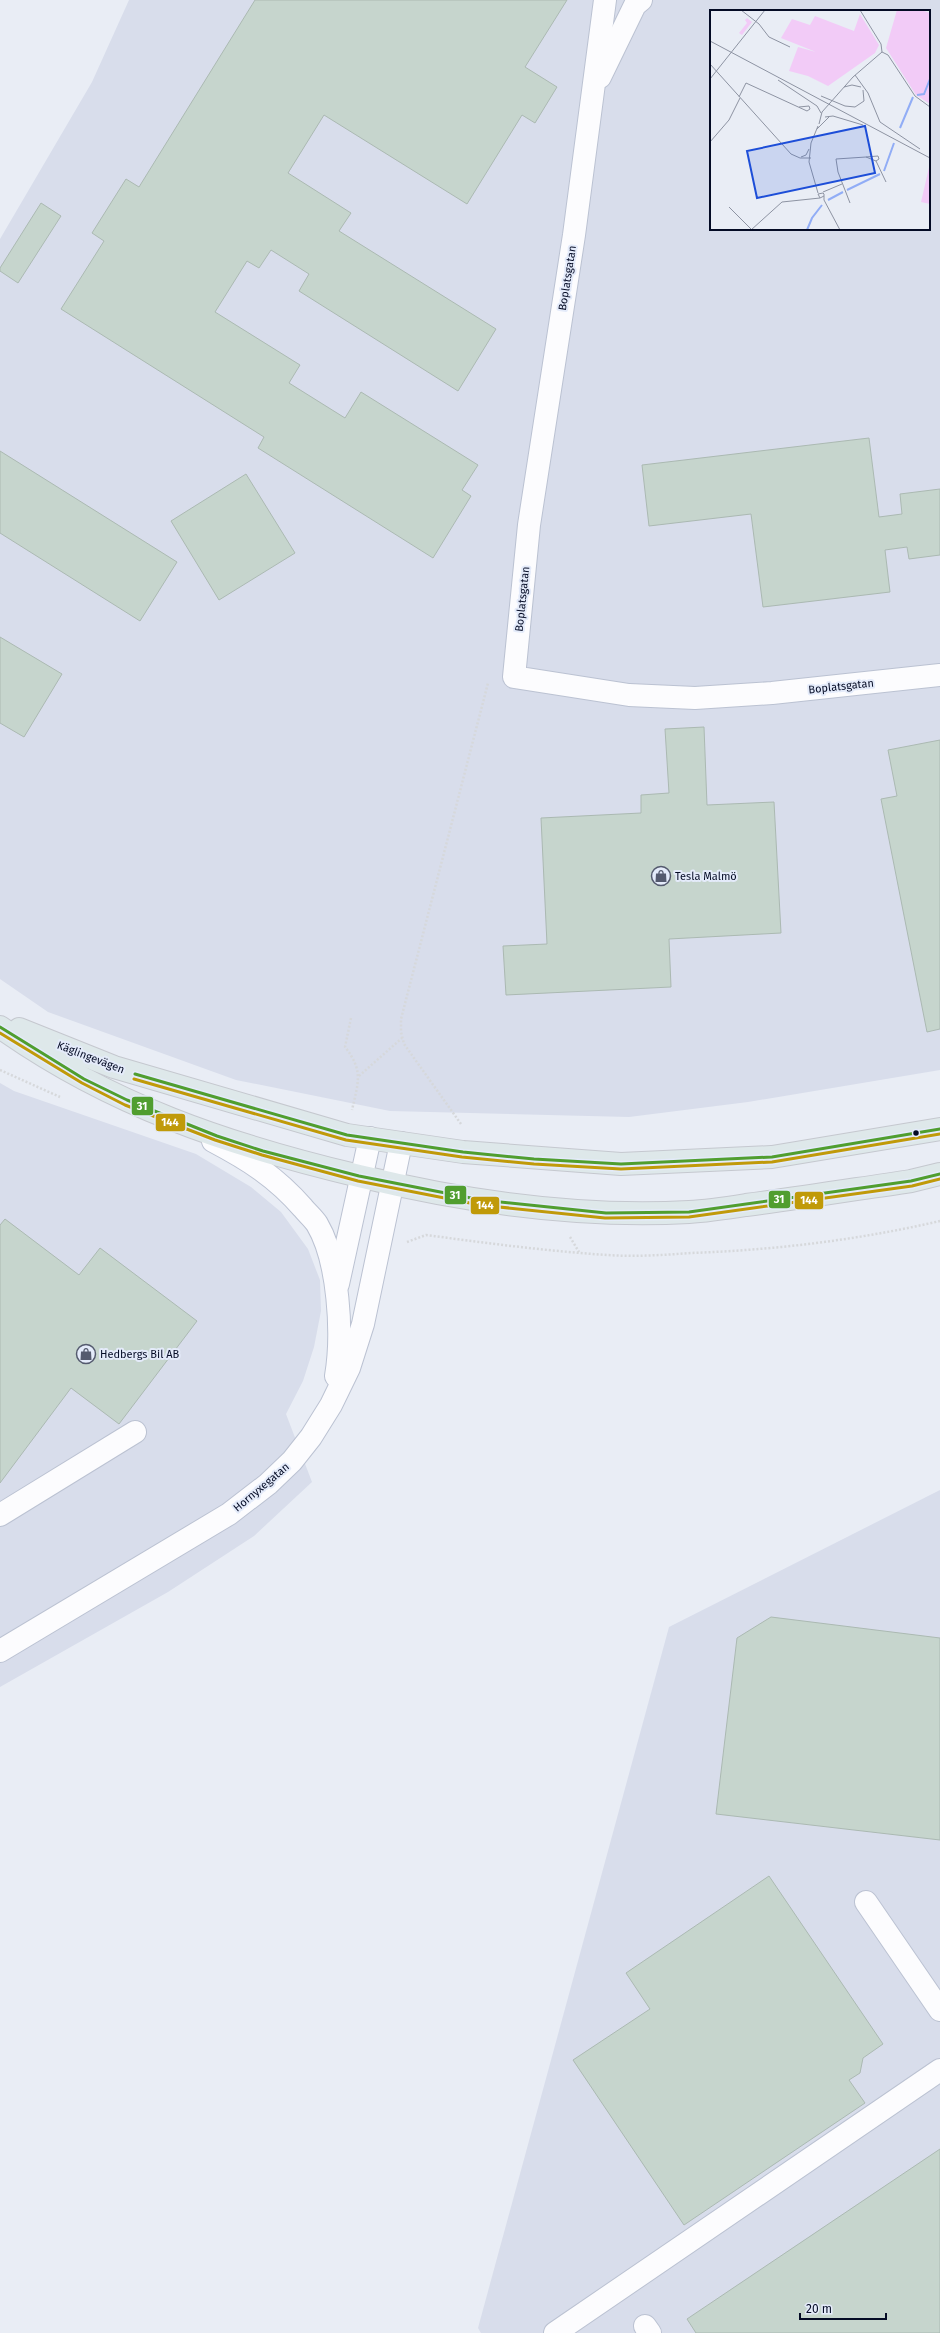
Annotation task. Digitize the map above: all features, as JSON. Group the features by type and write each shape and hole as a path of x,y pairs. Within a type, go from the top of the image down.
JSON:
{"main road":[{"name":"Käglingevägen","path":"0,1021 114,1067 347,1135 463,1152 621,1164 764,1158 940,1128"},
{"name":"Käglingevägen","path":"0,1027 31,1050 107,1093 191,1128 268,1153 361,1177 458,1198 528,1207 625,1212 690,1212 911,1181 940,1174"}],"street":[{"name":"Boplatsgatan","path":"605,0 590,96 574,235 529,525 514,677 629,695 695,698 772,693 940,675"},
{"name":"Boplatsgatan","path":"590,96 635,5 641,0"},
{"path":"191,1128 254,1163 297,1201 317,1224 328,1252 336,1292 340,1329 338,1363 331,1405"},
{"path":"336,1292 370,1138"},
{"name":"Hornyxegatan","path":"0,1651 229,1514 268,1484 292,1461 311,1437 331,1405 349,1368 363,1324 402,1143"},
{"path":"0,1515 135,1432"},
{"path":"866,1902 940,2010"},
{"path":"555,2333 940,2070"}],"path":[{"path":"463,1152 466,1134 458,1120 424,1074 402,1038 401,1018 489,681"},
{"path":"359,1076 402,1038"},
{"path":"426,1236 558,1252 644,1255 803,1246 892,1232 940,1221"},
{"path":"567,1233 579,1252"}],"shaded area":[{"path":"129,0 940,0 940,1070 748,1102 629,1117 390,1111 236,1080 48,1012 0,979 0,239 92,82"},
{"path":"0,1083 14,1091 196,1154 251,1187 281,1212 308,1249 320,1280 321,1311 314,1347 303,1381 286,1414 312,1482 254,1536 168,1592 0,1687"},
{"path":"940,1490 940,2333 481,2333 478,2328 669,1627"}],"building":[{"path":"255,0 567,0 525,67 557,87 535,123 522,115 467,204 324,115 288,173 351,213 339,231 496,329 458,391 299,291 309,274 271,250 259,268 247,261 215,312 300,365 289,383 345,418 361,392 478,465 462,490 471,496 433,558 258,448 264,437 61,309 104,241 92,233 126,179 139,187"},
{"path":"41,203 61,216 18,283 0,271 0,268"},
{"path":"869,438 879,517 902,514 900,494 940,489 940,555 909,559 907,547 885,550 890,592 763,607 751,514 649,526 642,465"},
{"path":"0,451 177,562 140,621 0,533"},
{"path":"246,474 295,553 219,600 171,521"},
{"path":"0,637 62,674 24,737 0,723"},
{"name":"Tesla Malmö","path":"704,727 707,805 774,802 781,933 669,939 671,987 506,995 503,946 547,944 541,818 641,813 641,795 669,793 665,729"},
{"path":"940,740 940,1029 927,1032 881,799 897,796 888,750"},
{"name":"Hedbergs Bil AB","path":"5,1219 79,1275 100,1248 197,1321 119,1424 71,1388 0,1483 0,1225"},
{"path":"771,1617 940,1638 940,1840 716,1814 737,1638"},
{"path":"769,1876 883,2044 863,2058 860,2073 849,2080 865,2103 684,2225 573,2060 650,2009 626,1973"},
{"path":"940,2149 940,2333 696,2333 687,2319"}],"transit line":[{"name":"31","path":"0,1027 84,1079 127,1100 217,1136 263,1151 359,1176 481,1200 606,1213 689,1212 911,1181 940,1174"},
{"name":"144","path":"0,1033 82,1083 125,1105 215,1140 262,1155 358,1181 480,1205 605,1218 689,1217 912,1186 940,1179"},
{"name":"31","path":"135,1074 347,1135 463,1152 534,1159 621,1164 772,1157 940,1129"},
{"name":"144","path":"134,1079 346,1140 462,1157 534,1164 621,1169 772,1162 940,1134"}],"place":[{"name":"Tesla Malmö","path":"661,876"},
{"name":"Hedbergs Bil AB","path":"86,1354"}]}
